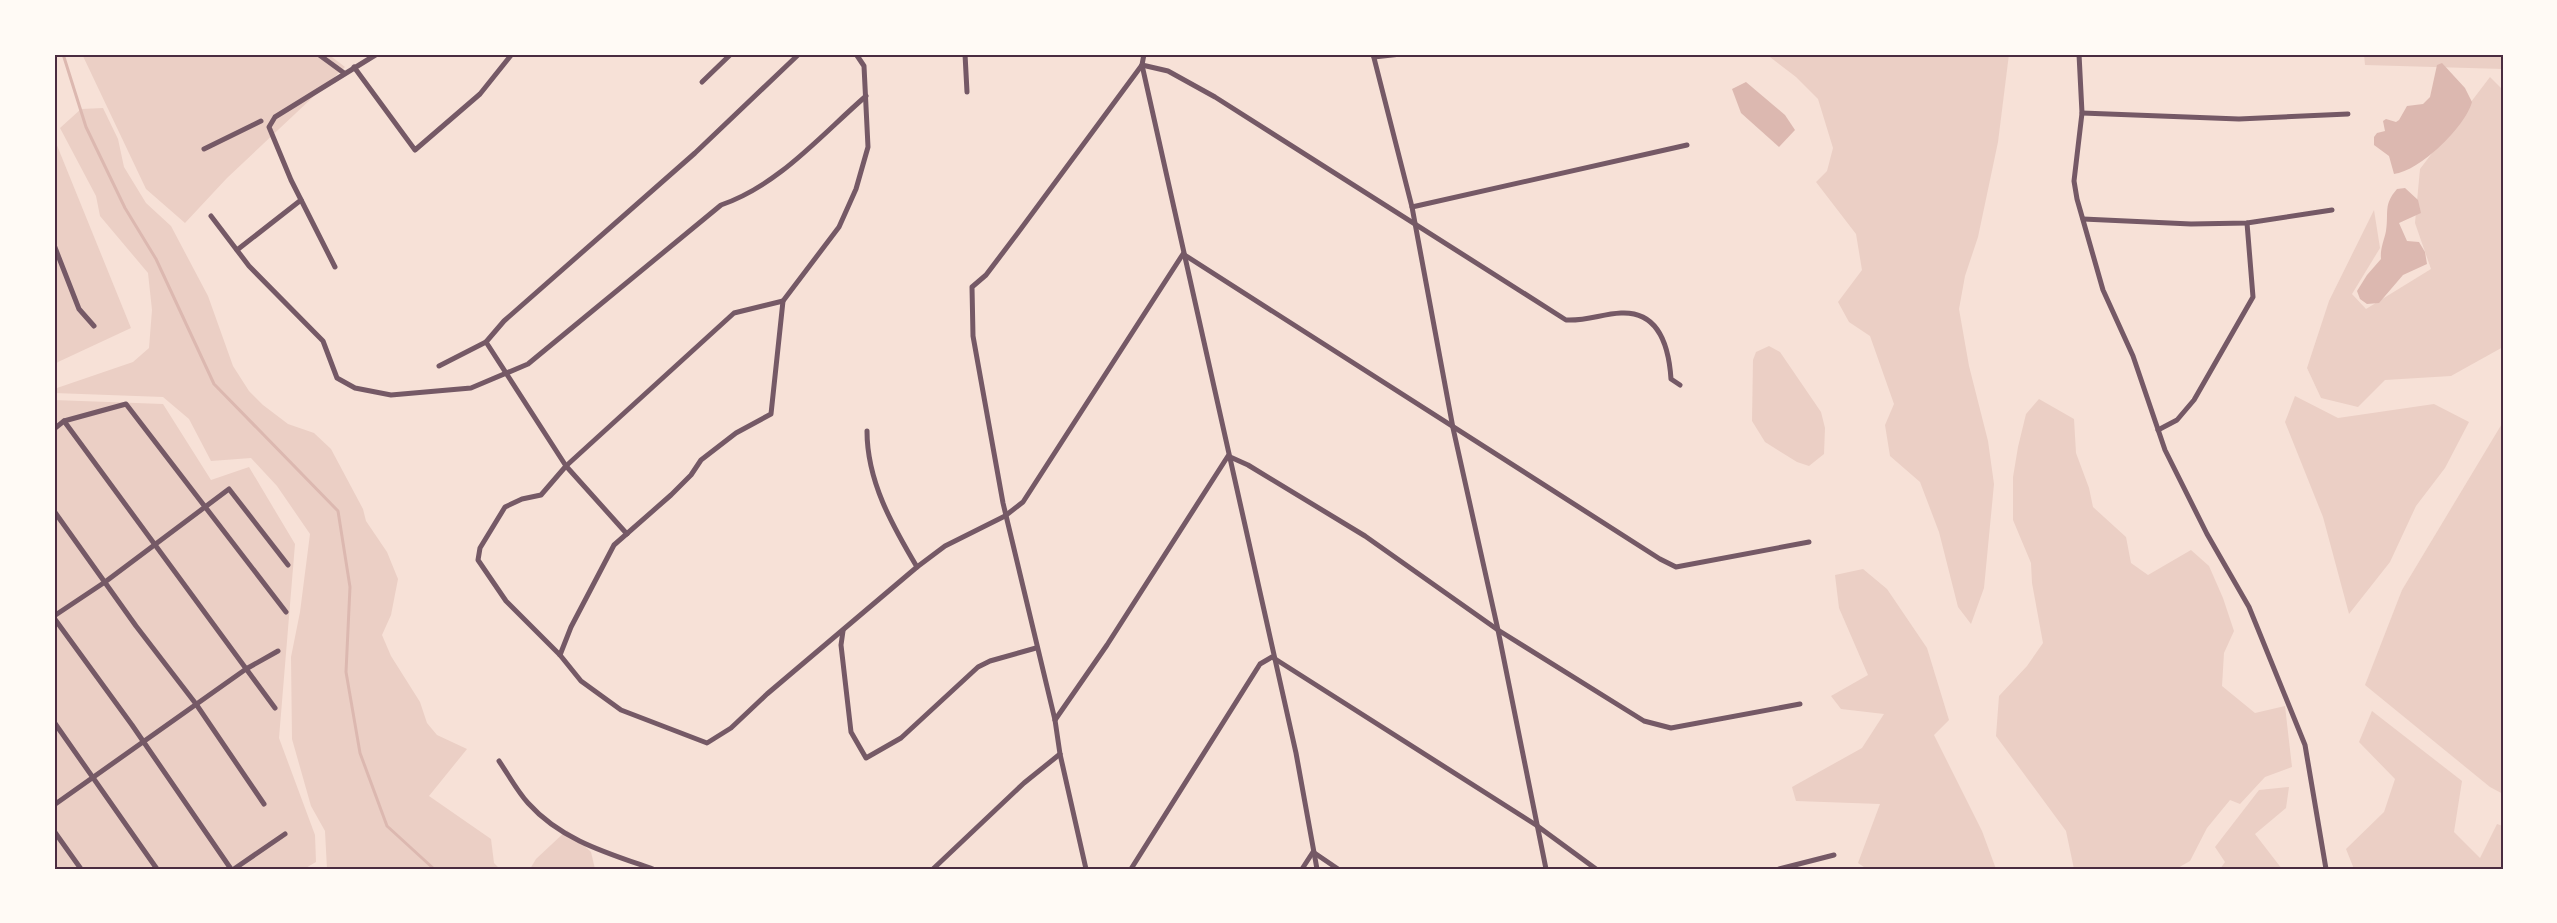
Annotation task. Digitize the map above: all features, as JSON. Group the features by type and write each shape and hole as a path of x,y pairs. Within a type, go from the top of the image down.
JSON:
{"street":[{"path":"318,54 344,73"},
{"path":"334,267 268,127 274,117 377,54"},
{"path":"501,54 506,62"},
{"path":"354,67 415,150 480,94 512,54"},
{"path":"702,82 731,54"},
{"path":"439,366 486,342 493,331 695,153 799,54"},
{"path":"560,655 571,627 614,545 671,495 691,475 701,460 736,433 771,414 783,302 839,227 856,189 868,147 864,66 856,54"},
{"path":"965,54 967,92"},
{"path":"1144,54 1142,65 1272,657 1296,753 1317,869"},
{"path":"1401,54 1374,56 1412,207 1453,428 1498,630 1546,869"},
{"path":"2079,54 2082,113 2074,181 2103,290 2133,356 2165,450 2207,534 2249,607 2305,744 2326,869"},
{"path":"1142,65 1168,71 1215,97 1566,321 1590,320 1623,313 1648,321 1662,335 1667,348 1671,379 1680,384"},
{"path":"1086,869 1060,754 1055,720 1005,516 973,336 972,287 986,275 1142,65"},
{"path":"210,216 249,266 323,341 337,378 355,388 391,395 471,388 528,364 721,205 741,198 787,168 866,96"},
{"path":"2082,113 2239,119 2348,114"},
{"path":"204,149 261,122"},
{"path":"1412,207 1687,145"},
{"path":"237,250 301,200"},
{"path":"2083,219 2191,224 2247,223 2332,210"},
{"path":"2158,430 2177,420 2194,400 2253,297 2247,223"},
{"path":"54,245 79,309 94,326"},
{"path":"783,302 734,313 566,466 541,495 522,499 505,507 480,548 478,561 506,601 560,655 581,681 621,710 707,743 731,728 917,567 945,546 1005,516 1023,502 1183,254"},
{"path":"1183,254 1453,428 1676,567 1809,542"},
{"path":"486,342 566,466 627,534"},
{"path":"54,429 64,421 126,404 286,612"},
{"path":"64,421 275,708"},
{"path":"867,431 872,475 892,526 917,567"},
{"path":"1228,456 1248,465 1365,536 1498,630 1624,709 1656,725 1671,728 1800,704"},
{"path":"1055,720 1107,645 1228,456"},
{"path":"285,834 232,869 54,617 105,582 229,489 288,565"},
{"path":"54,511 196,704 264,804"},
{"path":"843,629 841,645 851,732 866,758 901,738 978,667 990,661 1036,648"},
{"path":"54,805 246,669 278,651"},
{"path":"1272,657 1536,825 1596,869"},
{"path":"1131,869 1260,664 1272,657"},
{"path":"54,722 157,869"},
{"path":"933,869 1024,783 1060,754"},
{"path":"499,761 527,802 555,828 575,841 653,869"},
{"path":"54,831 81,869"},
{"path":"1302,869 1313,852"},
{"path":"1313,852 1338,869"},
{"path":"1779,869 1834,855"}],"shaded area":[{"path":"82,54 328,54 345,67 227,178 185,223 146,189"},
{"path":"1766,54 2009,54 1998,142 1978,237 1965,276 1959,309 1969,366 1988,441 1994,484 1984,588 1971,624 1958,607 1939,532 1920,482 1890,456 1885,425 1894,404 1870,336 1849,322 1838,302 1862,270 1856,234 1816,182 1827,171 1833,148 1818,99 1796,77"},
{"path":"2364,54 2503,54 2503,69 2365,65"},
{"path":"2442,63 2465,88 2472,102 2468,112 2440,146 2416,165 2394,174 2389,156 2374,145 2374,137 2377,133 2385,131 2383,121 2386,119 2396,122 2407,106 2423,104 2430,97 2437,65"},
{"path":"2490,77 2503,90 2503,347 2451,376 2385,380 2358,407 2321,398 2307,368 2329,301 2374,210 2380,248 2352,294 2366,309 2431,269 2415,223 2420,169"},
{"path":"1746,82 1785,115 1795,130 1779,147 1741,113 1732,89"},
{"path":"103,108 118,139 124,167 146,203 171,226 208,296 233,366 249,391 263,405 288,424 314,433 331,449 363,509 366,521 387,552 398,579 391,615 382,635 391,656 420,702 427,723 437,735 467,749 429,796 491,839 494,863 500,869 327,869 325,831 311,806 292,739 291,657 300,612 310,534 277,486 251,458 211,461 189,419 163,397 54,393 54,389 133,362 149,348 152,310 148,273 100,216 96,196 60,128 81,109"},
{"path":"54,138 131,328 58,362 54,366"},
{"path":"2405,188 2418,200 2421,213 2399,223 2407,241 2419,242 2425,252 2427,264 2403,275 2379,303 2367,304 2360,299 2357,291 2381,259 2390,200 2397,189"},
{"path":"1769,346 1780,352 1821,412 1825,428 1824,454 1809,466 1797,462 1765,442 1752,421 1753,360 1756,352"},
{"path":"2295,396 2338,418 2434,404 2469,422 2445,468 2416,506 2390,562 2349,614 2323,517 2285,422"},
{"path":"2039,399 2074,419 2076,453 2089,488 2093,507 2126,537 2131,563 2148,575 2191,550 2209,566 2234,631 2224,653 2222,686 2255,713 2285,706 2292,767 2265,777 2240,804 2230,800 2207,828 2190,861 2176,869 2074,869 2066,831 1996,736 1999,696 2027,666 2043,643 2032,583 2031,563 2013,520 2013,477 2018,447 2026,414"},
{"path":"54,400 163,404 211,480 249,467 295,544 279,738 315,835 316,862 304,869 54,869"},
{"path":"2503,422 2503,794 2490,787 2365,685 2402,590"},
{"path":"1863,569 1887,589 1927,648 1949,720 1934,735 1982,831 1996,869 1867,869 1858,863 1880,804 1796,801 1792,787 1862,748 1884,714 1841,709 1831,696 1868,675 1839,608 1835,575"},
{"path":"2372,711 2462,781 2454,832 2480,858 2497,824 2503,826 2503,869 2354,869 2346,849 2384,812 2395,779 2359,742"},
{"path":"2289,787 2286,808 2255,834 2282,869 2220,869 2225,862 2215,847 2259,790"},
{"path":"567,830 591,852 595,869 530,869 536,859"}],"waterway":[{"path":"63,54 86,127 125,208 156,259 214,384 338,511 350,587 346,672 360,753 387,826 434,869"}]}
